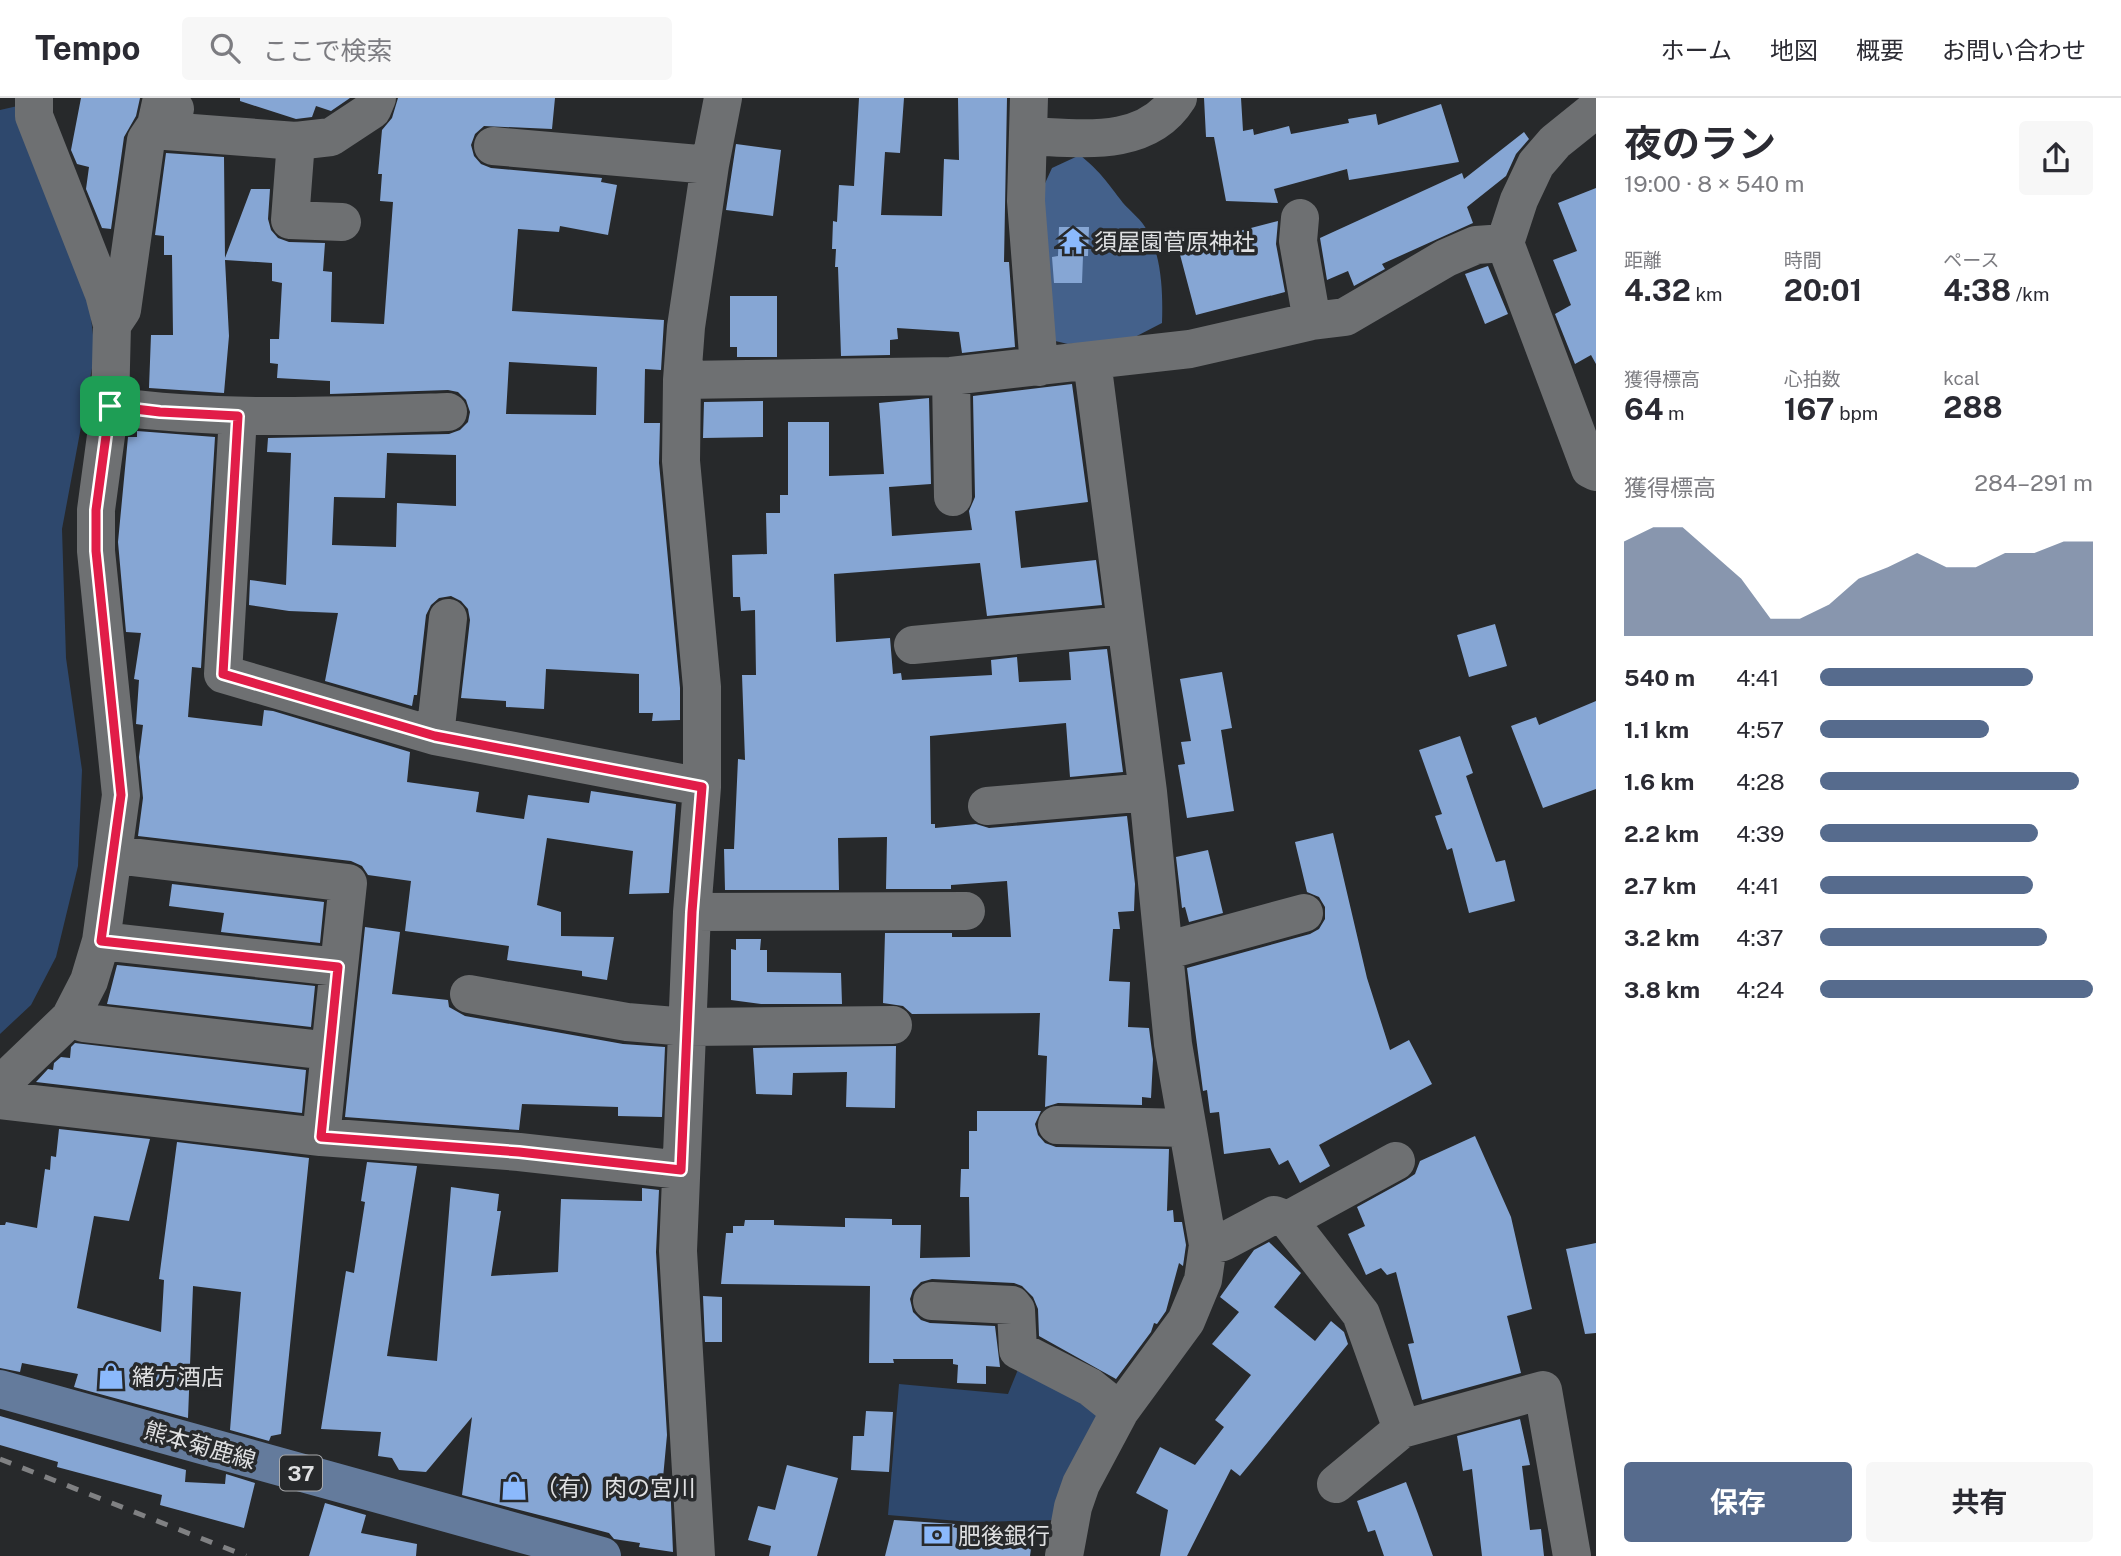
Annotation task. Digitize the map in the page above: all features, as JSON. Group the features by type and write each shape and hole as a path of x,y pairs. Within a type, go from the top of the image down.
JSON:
{"main road":[{"name":"熊本菊鹿線","path":"0,1389 602,1556"}],"street":[{"path":"0,1085 70,1018 89,981 101,941 115,855 121,795 96,551 96,510 110,406 112,325 104,294 34,116 34,98"},
{"path":"112,325 122,310 146,140 159,112 186,98"},
{"path":"159,112 166,131 296,141 331,136 372,110 377,98"},
{"path":"696,1556 682,1360 678,1251 692,912 702,787 702,687 681,461 682,380 686,327 710,165 723,98"},
{"path":"1029,98 1026,201 1039,367"},
{"path":"1028,136 1106,138 1130,134 1172,108 1178,98"},
{"path":"1595,105 1555,142 1536,164 1519,200 1505,243 1590,470 1596,472"},
{"path":"296,141 290,220 342,222"},
{"path":"493,146 710,165"},
{"path":"1300,218 1298,241 1312,321"},
{"path":"682,380 951,376 1190,349 1312,321 1345,317 1374,303 1446,258 1476,245 1505,243"},
{"path":"1065,1556 1073,1507 1081,1484 1120,1411 1186,1321 1203,1280 1209,1245 1173,1044 1148,792 1092,361"},
{"path":"951,376 953,497"},
{"path":"110,406 238,416 448,412"},
{"path":"238,416 223,674 435,736 702,787"},
{"path":"435,736 448,618"},
{"path":"913,645 1125,625"},
{"path":"987,806 1148,792"},
{"path":"115,855 348,883 321,1137"},
{"path":"692,912 966,911"},
{"path":"1165,951 1304,913"},
{"path":"101,941 338,967"},
{"path":"469,994 627,1022 687,1027 893,1025"},
{"path":"70,1018 84,1023 330,1051"},
{"path":"0,1101 321,1137 519,1152 681,1170"},
{"path":"1057,1125 1186,1128"},
{"path":"1288,1220 1396,1161"},
{"path":"1209,1245 1223,1242 1274,1215 1288,1220 1360,1314 1402,1429"},
{"path":"932,1301 1012,1305 1016,1310 1018,1350 1090,1387 1120,1411"},
{"path":"1336,1484 1402,1429 1544,1390 1572,1556"}],"shaded area":[{"path":"22,105 89,301 95,352 62,529 66,658 82,770 78,866 56,957 31,1005 0,1034 0,110"},
{"path":"1080,155 1142,223 1155,249 1162,287 1162,323 1131,339 1068,344 1051,340 1036,203 1052,168"},
{"path":"1019,1367 1080,1393 1102,1421 1058,1520 970,1522 888,1515 899,1384 1008,1394"}],"building":[{"path":"81,98 140,98 136,116 124,137 111,229 102,228 86,189 89,167 77,164 71,150"},
{"path":"240,98 350,98 331,111 316,106 312,117 296,119 240,101"},
{"path":"398,98 555,98 552,129 484,126 475,134 471,145 474,156 481,164 491,168 602,178 601,182 617,185 608,235 560,226 559,232 518,229 512,311 664,320 661,370 645,369 644,423 660,423 659,463 680,688 680,720 652,721 653,713 639,713 639,674 546,669 544,709 506,707 506,701 461,698 470,620 468,609 461,601 451,596 439,598 431,605 426,615 417,695 414,695 412,706 325,681 338,613 289,611 249,605 250,580 286,585 291,453 267,452 268,438 449,434 460,430 468,422 470,412 466,400 458,392 448,390 330,394 330,381 277,378 278,364 270,363 270,339 279,339 282,283 272,281 272,263 225,260 229,336 224,393 149,388 151,335 173,335 172,255 164,255 164,236 155,235 166,153 224,157 225,258 251,189 270,189 268,219 271,230 278,238 289,242 325,243 323,271 332,272 331,322 384,324 393,202 380,201 382,174 378,174 382,130 392,118","holes":["509,362 597,367 596,415 506,414","387,453 456,455 456,506 397,503 396,547 332,545 334,497 385,498"]},
{"path":"859,98 904,98 900,153 885,152 881,215 942,216 944,159 959,160 958,98 1007,98 1004,262 1009,262 1015,347 962,353 959,332 897,328 898,339 890,340 890,355 841,356 838,267 835,267 836,249 832,249 833,221 837,222 839,185 854,186"},
{"path":"1204,98 1241,98 1243,131 1253,129 1254,135 1289,126 1291,134 1349,123 1348,119 1376,114 1378,125 1441,104 1459,162 1349,180 1347,169 1274,189 1278,203 1226,201 1214,137 1206,137"},
{"path":"1524,132 1529,139 1516,154 1506,176 1467,207 1473,223 1382,264 1385,269 1354,286 1348,271 1327,280 1320,238 1462,173 1464,179"},
{"path":"736,144 781,150 773,216 726,210"},
{"path":"1596,188 1596,364 1591,355 1575,364 1555,314 1571,305 1553,260 1577,251 1558,203"},
{"path":"1278,221 1276,244 1285,292 1196,315 1178,247"},
{"name":"須屋園菅原神社","path":"1059,227 1089,227 1088,256 1083,256 1082,283 1054,283 1052,257 1058,256"},
{"path":"1488,266 1508,314 1485,324 1465,274"},
{"path":"730,296 777,296 777,357 737,357 737,347 730,347"},
{"path":"1072,384 1088,502 1015,511 1021,568 1096,560 1102,605 987,616 980,563 834,574 836,642 890,638 893,674 901,673 902,680 992,675 991,660 1017,657 1019,682 1071,680 1069,652 1107,649 1123,772 1070,777 1066,723 930,736 931,824 935,824 935,828 976,824 989,828 1127,816 1135,884 1134,911 1118,912 1120,929 1113,929 1109,981 1130,982 1128,1027 1149,1028 1153,1059 1151,1098 1142,1097 1142,1105 1058,1103 1045,1107 1047,1056 1038,1055 1040,1013 912,1014 903,1006 883,1003 885,933 952,933 952,937 1011,937 1007,881 951,885 951,889 886,889 887,837 838,838 839,890 725,890 724,849 734,849 738,759 745,760 742,675 756,675 755,610 741,611 740,597 733,597 732,555 767,554 766,513 780,513 780,495 788,495 788,422 829,422 829,476 884,474 879,403 929,398 931,484 889,487 892,536 972,530 969,511 975,497 973,396"},
{"path":"763,401 763,437 703,438 704,402"},
{"path":"137,431 215,437 201,668 192,667 188,717 262,726 264,710 273,711 410,752 407,782 479,792 476,812 524,819 528,795 589,803 591,791 676,804 669,893 629,894 633,851 547,838 537,905 561,912 561,936 614,937 607,980 582,976 582,971 507,960 509,946 405,931 411,881 368,875 362,866 351,861 138,836 143,798 139,757 143,725 136,724 139,680 134,679 141,633 126,632 118,542 128,437 137,437"},
{"path":"1495,624 1507,666 1469,677 1457,635"},
{"path":"1222,672 1232,728 1221,730 1234,811 1187,818 1178,765 1185,764 1181,742 1191,741 1180,679"},
{"path":"1596,701 1596,789 1543,808 1511,726 1536,717 1539,725"},
{"path":"1460,736 1473,773 1466,776 1496,862 1505,860 1515,901 1469,913 1452,848 1447,850 1435,816 1442,814 1419,750"},
{"path":"1333,833 1367,978 1390,1050 1409,1040 1432,1084 1319,1145 1330,1166 1300,1183 1288,1160 1279,1165 1270,1148 1224,1154 1219,1112 1210,1113 1207,1090 1203,1091 1187,968 1310,934 1319,929 1325,919 1325,907 1319,897 1307,892 1295,842"},
{"path":"1208,850 1223,913 1189,922 1185,907 1182,908 1176,857"},
{"path":"172,884 324,902 320,943 221,932 224,913 169,906"},
{"path":"365,927 400,932 392,994 448,1000 449,1007 465,1016 623,1044 665,1047 662,1117 618,1116 618,1107 522,1104 519,1130 345,1117"},
{"path":"736,939 761,939 760,950 767,950 767,972 841,973 842,1004 761,1004 731,1000 731,949 736,950"},
{"path":"117,965 315,986 311,1027 107,1004"},
{"path":"75,1043 306,1070 302,1113 36,1082 48,1069 53,1070 54,1063 61,1057 70,1058 71,1047"},
{"path":"896,1046 895,1108 846,1107 847,1072 793,1073 792,1095 756,1094 753,1048"},
{"path":"977,1111 1041,1111 1035,1124 1038,1135 1045,1143 1056,1147 1169,1149 1167,1211 1173,1210 1174,1222 1182,1222 1186,1245 1183,1266 1179,1263 1166,1311 1157,1324 1154,1323 1151,1332 1116,1379 1039,1336 1038,1309 1033,1297 1022,1286 1014,1283 932,1279 921,1282 913,1290 910,1299 913,1312 921,1320 930,1323 995,1326 1000,1367 986,1366 986,1384 957,1383 958,1365 953,1364 953,1359 893,1359 894,1363 869,1363 870,1286 721,1284 726,1233 733,1233 733,1226 744,1226 745,1220 774,1220 774,1225 845,1227 845,1218 892,1219 892,1225 921,1225 920,1258 970,1257 969,1197 960,1197 961,1169 969,1169 969,1131 977,1131"},
{"path":"59,1129 150,1139 129,1221 94,1216 77,1308 161,1332 164,1280 159,1279 177,1142 309,1158 281,1434 271,1436 269,1441 230,1430 241,1292 193,1286 188,1418 74,1387 78,1374 22,1363 20,1372 0,1368 0,1225 5,1225 6,1222 37,1228 45,1169 50,1170 51,1156 56,1157"},
{"path":"1475,1136 1511,1217 1532,1309 1507,1316 1521,1373 1422,1400 1408,1344 1414,1343 1396,1272 1387,1275 1381,1268 1366,1275 1348,1234 1365,1226 1357,1207 1415,1174 1420,1161"},
{"path":"367,1162 417,1166 387,1356 437,1361 451,1187 499,1194 497,1211 501,1211 491,1276 558,1272 561,1199 642,1201 642,1188 659,1190 656,1252 667,1435 663,1478 670,1479 673,1552 639,1547 640,1543 614,1539 609,1533 462,1495 472,1417 426,1472 399,1470 392,1458 378,1456 381,1432 321,1429 346,1271 354,1273 365,1202 361,1201"},
{"path":"1269,1242 1301,1273 1274,1307 1315,1341 1331,1321 1344,1332 1348,1344 1240,1476 1231,1469 1187,1556 1160,1556 1168,1510 1136,1493 1160,1447 1195,1465 1224,1427 1215,1420 1251,1375 1212,1344 1239,1312 1220,1297 1254,1250"},
{"path":"1596,1243 1596,1333 1585,1334 1566,1249"},
{"path":"703,1296 722,1297 722,1342 705,1342"},
{"path":"866,1411 893,1412 889,1472 851,1470 853,1436 864,1436"},
{"path":"0,1416 186,1470 185,1482 225,1484 226,1474 255,1483 244,1528 160,1505 162,1495 57,1467 58,1462 0,1445"},
{"path":"1520,1419 1530,1465 1522,1466 1530,1530 1541,1529 1544,1556 1482,1556 1472,1469 1463,1471 1457,1436"},
{"path":"787,1465 838,1478 817,1556 769,1556 771,1546 748,1540 758,1506 775,1510"},
{"path":"1406,1482 1433,1556 1384,1556 1375,1530 1368,1532 1357,1501"},
{"path":"325,1503 366,1515 361,1533 417,1544 416,1556 309,1556"},
{"name":"肥後銀行","path":"894,1520 955,1524 953,1527 1031,1548 1030,1556 885,1556"}],"railway":[{"path":"0,1459 246,1556"}],"place":[{"name":"須屋園菅原神社","path":"1073,241"},
{"name":"緒方酒店","path":"111,1376"},
{"name":"（有）肉の宮川","path":"514,1487"},
{"name":"肥後銀行","path":"937,1535"}],"route":[{"path":"110,406 238,416 223,674 435,736 702,787 692,912 681,1170 519,1152 321,1137 338,967 101,941 115,855 121,795 104,651 96,551 96,510 110,406"}]}
